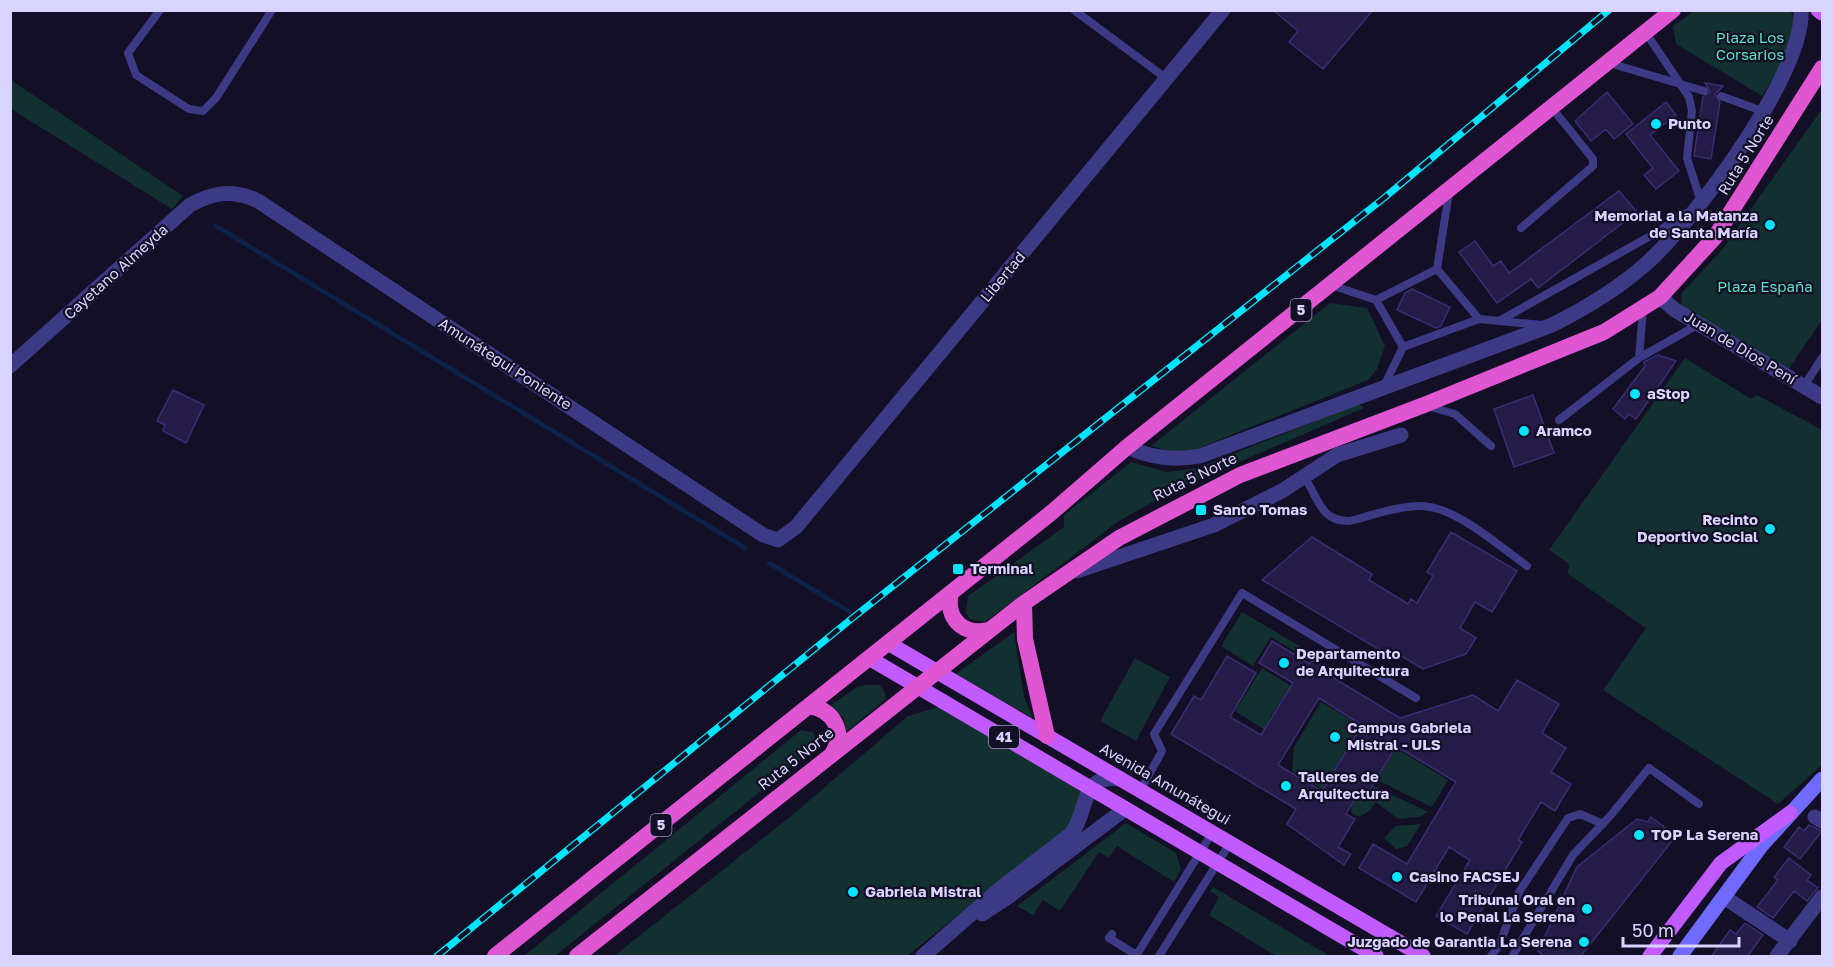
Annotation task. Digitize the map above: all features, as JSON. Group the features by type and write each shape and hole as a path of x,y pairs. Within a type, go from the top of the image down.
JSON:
{"highway":[{"name":"5","path":"495,957 1051,513 1127,447 1673,10"},
{"name":"Ruta 5 Norte","path":"577,957 988,630 1119,538 1200,494 1280,458 1424,405 1604,332 1660,297 1715,237 1822,68"},
{"path":"1806,94 1822,81"},
{"path":"951,593 949,608 955,621 974,632 988,630"},
{"path":"1024,603 1025,639 1047,736"},
{"path":"809,706 828,713 836,724 838,740 832,754"}],"main road":[{"path":"1818,10 1822,13"},
{"name":"Avenida Amunátegui","path":"888,643 1423,957"},
{"name":"41","path":"869,658 1376,957"},
{"path":"1680,957 1761,846 1822,779"},
{"path":"1650,957 1721,863 1790,813"}],"street":[{"name":"Libertad","path":"778,540 796,527 1223,10"},
{"path":"1127,447 1147,455 1169,459 1200,456 1552,326 1603,297 1627,280 1664,247 1701,203 1762,111 1793,56 1800,33 1801,10"},
{"name":"Amunátegui Poniente","path":"229,192 258,201 763,535 778,540"},
{"name":"Cayetano Almeyda","path":"10,366 190,205 206,197 229,192"},
{"name":"Juan de Dios Pení","path":"1660,297 1700,324 1822,397"},
{"path":"1372,443 1379,422"},
{"path":"1060,578 1214,525 1274,495 1336,455 1401,435"},
{"path":"923,957 1001,888 1071,834 1079,823 1090,789 1104,779 1121,779"},
{"path":"956,929 1008,897 1125,809"},
{"path":"1724,897 1790,941"},
{"path":"1777,957 1822,897"}],"lane":[{"path":"160,10 128,53 136,75 189,109 203,111 216,98 272,10"},
{"path":"1074,10 1167,79"},
{"path":"1499,321 1652,235 1701,203 1687,158 1692,111 1684,87 1646,33"},
{"path":"1609,63 1684,87 1704,91"},
{"path":"1721,96 1762,111"},
{"path":"1521,228 1593,166 1593,159 1552,108"},
{"path":"1449,191 1437,269 1479,319"},
{"path":"1376,300 1437,269"},
{"path":"1331,285 1376,300 1403,347"},
{"path":"1639,358 1643,309"},
{"path":"1381,391 1403,347 1479,319 1552,326"},
{"path":"1558,420 1639,358 1700,324"},
{"path":"1804,386 1822,358"},
{"path":"1424,405 1455,414 1491,446"},
{"path":"1304,477 1328,517 1338,521 1350,521 1420,506 1442,509 1527,566"},
{"path":"1140,790 1162,751 1154,734 1242,593 1416,698"},
{"path":"1499,946 1514,956 1573,855 1603,824 1649,768 1699,804"},
{"path":"1491,957 1499,946 1519,892 1568,818 1580,814 1603,824"},
{"path":"1112,934 1109,938 1137,956 1212,832"},
{"path":"1159,957 1230,843"}],"green space":[{"name":"Plaza Los Corsarios","path":"1694,11 1790,11 1795,32 1792,43 1788,55 1762,96 1676,44 1673,26"},
{"path":"10,80 183,196 172,209 11,109"},
{"name":"Plaza España","path":"1822,109 1822,320 1788,370 1682,306 1681,294 1721,251"},
{"path":"1330,303 1367,308 1385,346 1377,369 1368,380 1194,450 1172,452 1151,446"},
{"path":"1685,358 1751,399 1757,395 1822,430 1822,765 1778,804 1603,690 1646,628 1568,574 1569,564 1549,550"},
{"path":"1359,404 1364,408 1172,491 1119,521 985,622 970,619 966,613 968,596 1064,527 1064,515 1131,462 1167,472 1197,468"},
{"path":"1242,612 1313,654 1309,660 1271,637 1253,666 1221,646"},
{"path":"1014,632 1024,697 1033,718 956,674"},
{"path":"1135,658 1170,677 1136,741 1100,721"},
{"path":"1262,668 1294,688 1293,697 1286,693 1269,719 1281,727 1275,736 1235,711"},
{"path":"879,685 884,690 886,699 846,732 844,718 830,706 857,687"},
{"path":"1321,702 1360,725 1333,772 1351,784 1341,800 1292,771 1294,747"},
{"path":"939,707 1084,793 1075,827 1017,868 907,956 614,956 791,816 908,716"},
{"path":"801,730 813,732 817,741 815,748 555,956 524,956"},
{"path":"1396,748 1448,780 1432,807 1377,780"},
{"path":"1374,786 1428,812 1419,817 1398,819 1376,802 1369,811 1359,817 1352,813 1350,803 1359,789 1368,795"},
{"path":"1126,823 1176,853 1181,869 1174,882 1117,846 1109,858 1099,852 1060,911 1043,900 1033,915 1017,906"},
{"path":"1421,824 1407,846 1396,849 1384,838 1396,826"},
{"path":"1213,887 1330,956 1276,956 1209,915 1219,897 1210,891"}],"building":[{"path":"1273,10 1373,10 1323,69 1289,42 1298,31"},
{"path":"1705,83 1723,86 1715,94 1720,102 1711,159 1694,156 1703,97 1710,92"},
{"path":"1607,92 1633,124 1614,139 1606,129 1591,141 1575,121"},
{"path":"1666,102 1676,115 1650,135 1679,171 1656,189 1644,175 1653,168 1626,134"},
{"path":"1619,191 1637,212 1538,288 1531,279 1497,303 1459,252 1475,241 1493,266 1501,261 1509,273"},
{"path":"1412,289 1450,307 1441,326 1436,328 1397,310 1405,293"},
{"path":"1658,355 1676,361 1636,419 1629,414 1625,419 1613,409 1645,366 1644,362"},
{"path":"173,390 204,405 186,443 163,431 165,425 157,421"},
{"name":"Aramco","path":"1533,395 1554,453 1514,467 1494,409"},
{"path":"1451,532 1517,571 1492,612 1475,602 1460,628 1476,638 1466,654 1423,669 1388,648 1385,653 1262,580 1312,537 1372,574 1369,580 1408,604 1411,599 1417,603 1433,576 1427,572"},
{"path":"1272,641 1310,664 1313,660 1335,673 1332,677 1400,718 1473,695 1498,711 1517,680 1559,704 1542,733 1566,748 1551,772 1571,784 1555,811 1541,802 1518,840 1522,842 1467,934 1436,916 1470,860 1449,847 1416,902 1359,868 1373,844 1407,864 1456,782 1396,746 1369,792 1361,788 1346,814 1355,819 1338,847 1351,854 1344,865 1287,824 1296,809 1171,734 1194,696 1201,700 1227,656 1256,673 1230,717 1261,735 1293,683 1259,663","holes":["1319,698 1362,725 1322,791 1278,765"]},
{"path":"1651,817 1676,836 1580,957 1545,957 1538,951 1577,867 1637,819 1648,822"},
{"path":"1809,825 1822,831 1800,859 1784,847 1799,827 1804,831"},
{"path":"1789,858 1811,875 1807,880 1818,888 1807,901 1794,891 1773,918 1757,907 1778,880 1774,877"},
{"path":"1745,923 1763,935 1747,957 1711,957 1730,930 1736,934"}],"waterway":[{"path":"216,226 745,548"},
{"path":"769,563 850,612"}],"railway":[{"path":"437,956 850,620 1384,198 1609,10"}],"place":[{"name":"Punto","path":"1656,124"},
{"name":"Memorial a la Matanza de Santa María","path":"1770,225"},
{"name":"aStop","path":"1635,394"},
{"name":"Aramco","path":"1524,431"},
{"name":"Santo Tomas","path":"1201,510"},
{"name":"Recinto Deportivo Social","path":"1770,529"},
{"name":"Terminal","path":"958,569"},
{"name":"Departamento de Arquitectura","path":"1284,663"},
{"name":"Campus Gabriela Mistral - ULS","path":"1335,737"},
{"name":"Talleres de Arquitectura","path":"1286,786"},
{"name":"TOP La Serena","path":"1639,835"},
{"name":"Casino FACSEJ","path":"1397,877"},
{"name":"Gabriela Mistral","path":"853,892"},
{"name":"Tribunal Oral en lo Penal La Serena","path":"1587,909"},
{"name":"Juzgado de Garantia La Serena","path":"1584,942"}]}
